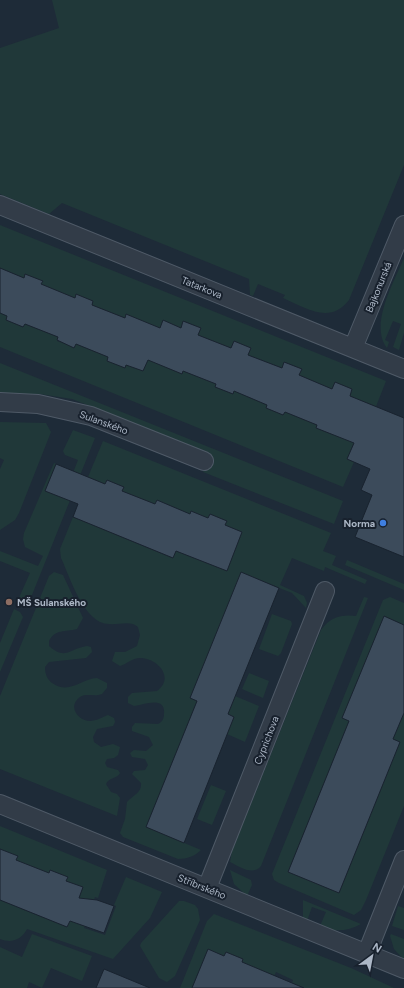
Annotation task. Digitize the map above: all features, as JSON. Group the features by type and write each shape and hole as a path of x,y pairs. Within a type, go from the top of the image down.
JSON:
{"street":[{"name":"Tatarkova","path":"0,205 404,369"},
{"name":"Bajkonurská","path":"353,348 404,224"},
{"name":"Sulanského","path":"0,402 38,404 91,416 204,461"},
{"name":"Cyprichova","path":"208,888 325,591"},
{"name":"Stříbrského","path":"0,804 404,969"},
{"path":"367,953 404,860"}],"green space":[{"path":"52,0 404,0 404,165 349,300 342,308 334,312 326,313 309,310 283,298 285,295 258,284 253,296 250,295 249,279 62,203 49,214 0,194 0,48 59,28"},
{"path":"0,225 386,381 375,409 369,406 347,459 354,462 343,487 0,347 0,313 7,316 6,320 23,327 25,324 58,337 57,341 74,347 76,344 143,371 149,356 165,367 182,374 183,371 216,384 215,387 232,394 234,391 267,405 266,408 283,415 285,412 317,425 316,428 333,435 366,403 350,396 352,389 335,382 332,389 299,375 302,369 285,362 282,368 248,355 251,348 234,341 231,348 198,335 201,328 184,321 181,328 163,320 159,331 126,315 125,318 92,305 93,301 76,295 75,298 41,284 42,281 25,274 24,278 0,268"},
{"path":"404,258 404,333 399,350 393,347 401,324 393,321 385,340 389,342 387,348 382,339 381,328 385,303"},
{"path":"0,363 343,501 334,524 203,472 210,453 72,399 40,394 0,394"},
{"path":"0,422 46,423 51,432 19,513 15,520 0,530 0,469 4,460 0,458"},
{"path":"73,430 95,438 30,600 26,603 18,600 30,573 0,561 0,551 38,566 43,556 25,547 23,539 24,533 54,463 56,464 45,491 63,498 78,460 65,455 63,451"},
{"path":"103,441 331,533 323,551 336,556 332,565 367,580 365,584 325,567 324,571 292,558 280,585 304,596 307,603 306,608 292,593 241,573 190,698 197,701 146,827 201,850 191,857 178,859 123,837 120,833 125,819 127,802 139,792 141,786 141,783 132,774 134,771 145,770 148,765 145,759 132,757 130,753 134,750 146,751 153,745 149,737 132,731 132,727 135,723 158,724 164,716 164,708 158,703 153,702 134,706 128,703 128,697 132,693 157,691 162,686 164,675 158,665 147,659 137,658 120,666 112,661 115,652 125,652 137,646 140,635 138,627 128,623 109,624 100,622 92,616 79,598 61,558 60,549 73,517 172,558 176,551 227,571 242,532 225,525 227,521 210,514 208,518 189,518 122,491 124,487 107,480 105,484 88,477"},
{"path":"347,560 404,584 404,590 345,565"},
{"path":"54,572 63,575 83,618 77,629 54,634 49,641 49,646 59,653 68,652 87,646 91,647 92,652 86,658 49,662 45,667 46,674 52,683 64,687 69,687 97,678 107,683 107,688 102,694 85,695 80,697 74,705 74,709 78,716 82,719 90,721 108,715 114,718 115,722 113,726 97,729 93,737 94,742 101,747 113,744 120,747 118,755 114,758 107,759 105,763 107,767 118,770 120,773 109,780 106,784 111,792 117,794 120,798 117,816 0,769 0,696 49,576"},
{"path":"364,597 368,598 261,866 258,869 246,870 230,862 232,851 321,630 328,622 337,617 356,616"},
{"path":"390,597 404,603 404,625 384,616 342,718 349,721 288,872 339,893 400,742 393,739 404,713 404,806 366,900 361,910 354,915 279,883 274,880 272,874 383,600"},
{"path":"14,609 20,612 23,617 0,672 0,643"},
{"path":"272,614 291,621 292,624 281,653 278,656 259,649"},
{"path":"249,673 269,681 263,698 242,689"},
{"path":"235,696 259,706 245,742 227,734 234,717 228,714"},
{"path":"211,785 226,791 212,825 197,819"},
{"path":"0,826 107,870 98,898 95,897 84,928 105,935 116,906 114,905 126,877 162,892 150,918 113,959 27,929 25,933 16,940 9,941 0,939 0,900 67,927 83,888 66,881 68,877 50,870 49,874 16,860 18,856 0,850"},
{"path":"230,870 251,880 252,885 247,896 234,884"},
{"path":"303,900 361,924 346,930 330,930 320,926 326,912 312,907 307,921 303,919"},
{"path":"179,901 184,901 195,905 198,909 200,920 175,976 167,982 159,978 140,946 141,943"},
{"path":"398,906 404,908 404,930 392,926"},
{"path":"214,914 351,968 394,988 303,988 292,983 293,980 276,972 274,976 242,963 243,959 226,952 224,956 208,949 192,988 180,988 207,921"},
{"path":"32,934 92,956 82,981 51,968 42,988 29,982 27,988 0,988 0,947 22,957"},
{"path":"391,934 404,939 404,960 394,949 390,936"}],"building":[{"path":"0,268 24,278 25,274 43,281 41,284 75,298 76,294 93,301 92,305 125,318 126,314 160,328 163,320 181,328 183,321 201,328 198,335 231,348 234,341 251,348 248,355 282,368 284,362 302,369 299,375 332,389 335,382 352,389 350,396 404,418 404,557 355,537 372,495 361,490 370,469 347,459 354,443 316,428 317,425 285,412 283,415 266,408 267,405 234,391 233,394 215,387 216,384 183,371 182,374 148,360 143,371 126,365 125,368 107,361 108,357 76,344 74,348 57,340 58,337 25,324 23,327 6,320 7,316 0,313"},
{"path":"56,464 105,484 107,480 124,487 122,491 155,504 157,500 190,514 191,511 208,518 210,514 227,521 225,525 242,532 227,571 176,551 173,558 73,517 78,504 45,491"},
{"path":"241,572 279,588 228,714 234,717 184,843 146,827 197,701 190,698"},
{"path":"384,616 404,625 404,713 393,739 400,742 339,893 288,872 349,721 342,718"},
{"path":"0,849 18,856 16,860 49,873 50,870 68,877 66,881 83,887 79,898 97,900 114,906 104,933 70,921 67,927 0,900"},
{"path":"208,949 224,956 226,952 243,959 242,962 304,988 192,988"},
{"path":"104,969 150,988 96,988"}],"place":[{"name":"Norma","path":"383,523"},
{"name":"MŠ Sulanského","path":"9,602"}]}
